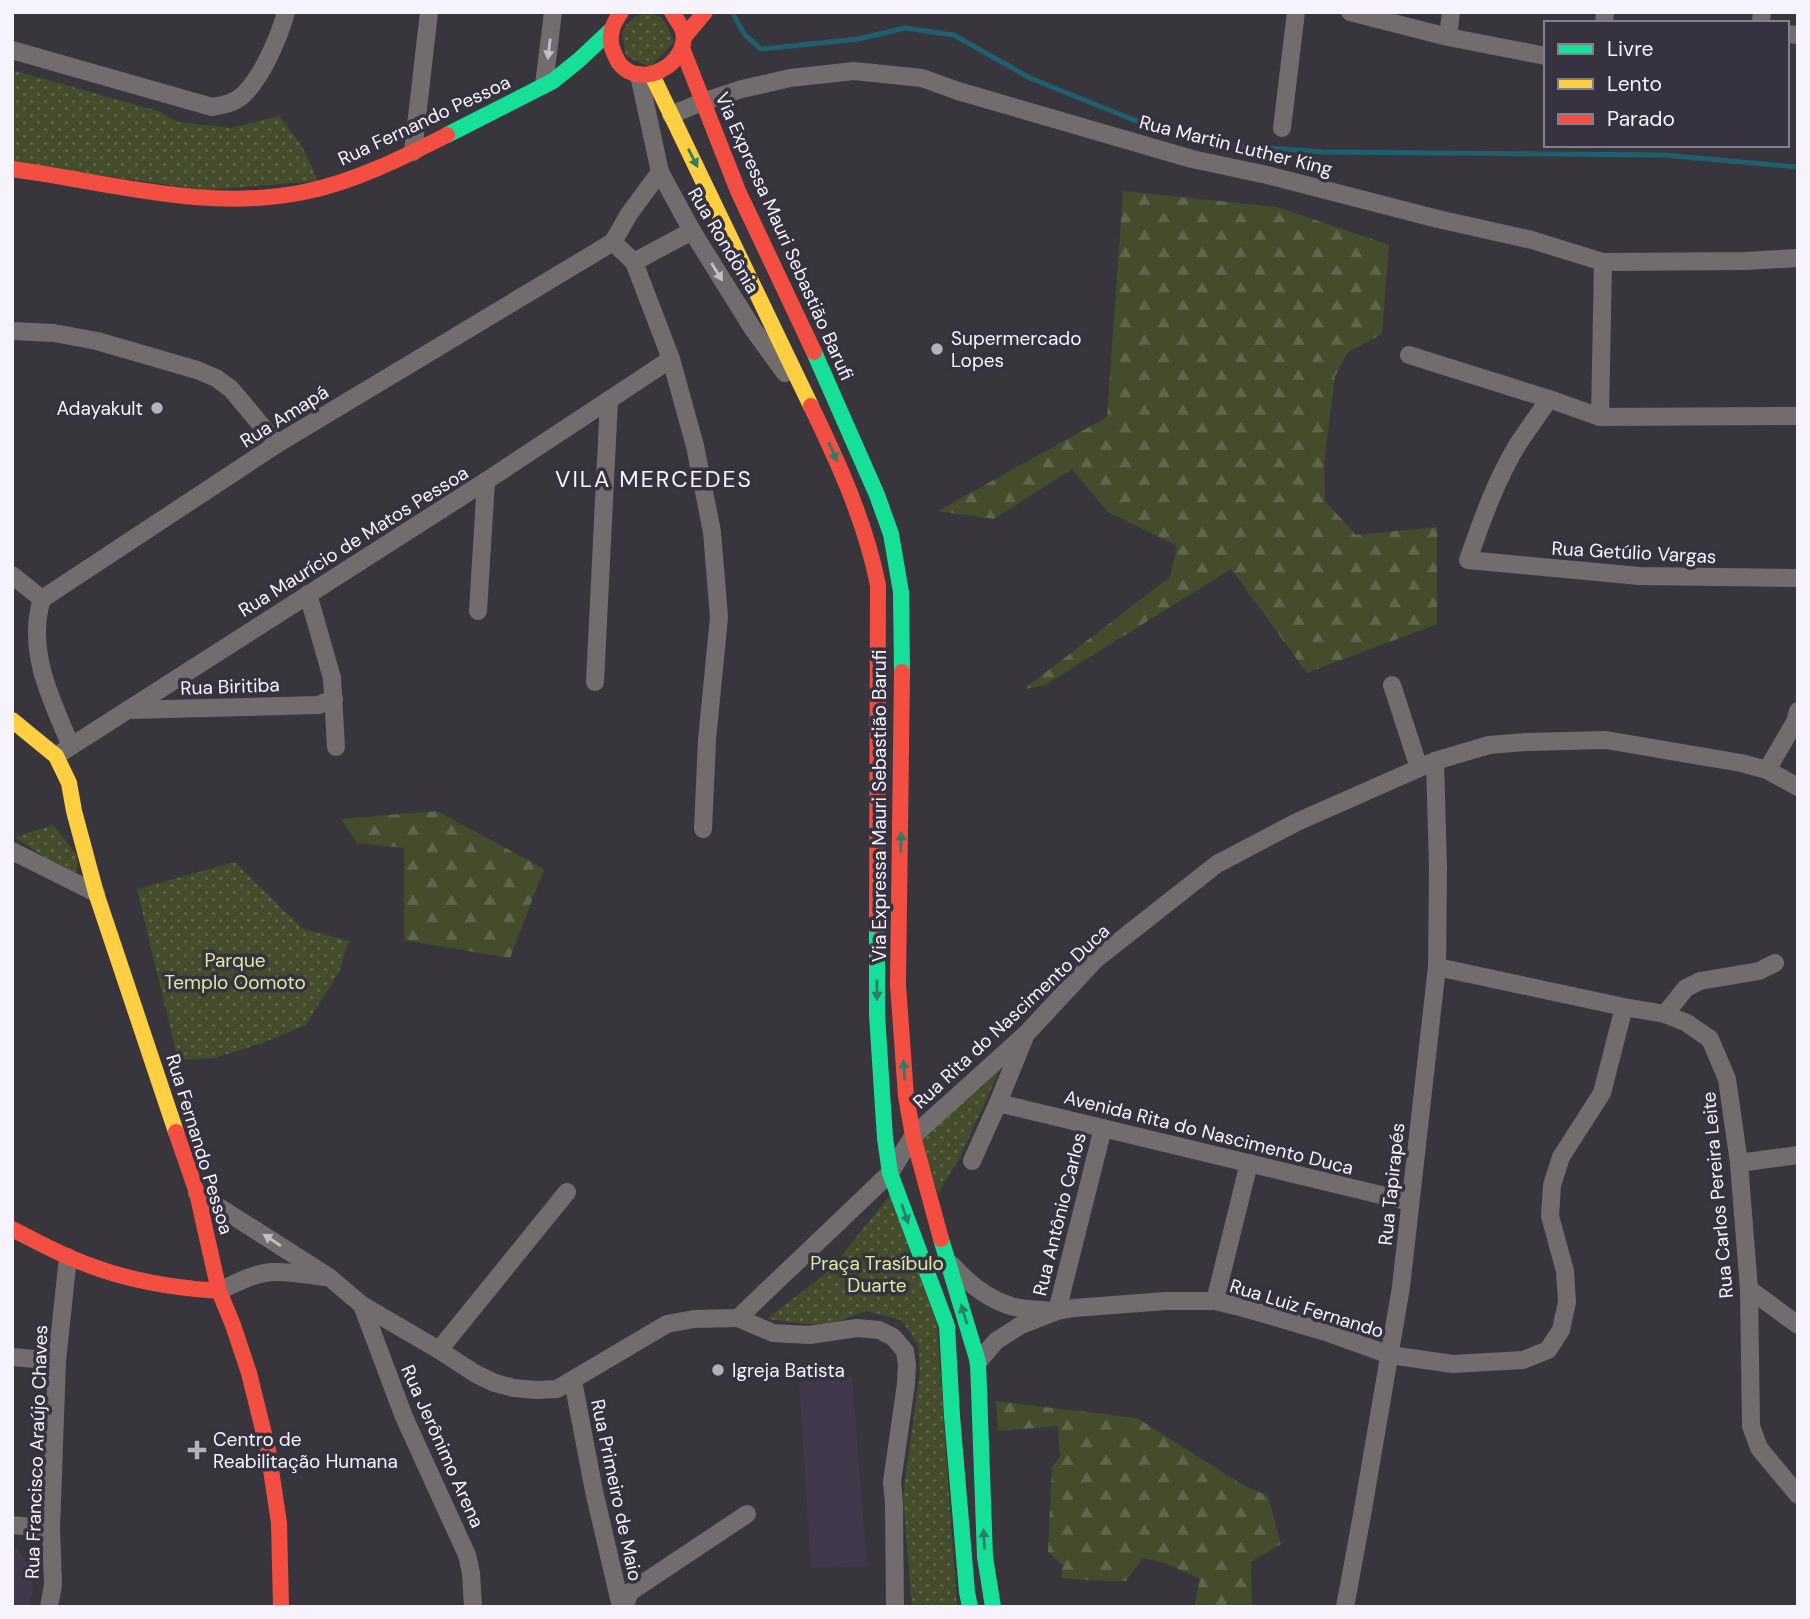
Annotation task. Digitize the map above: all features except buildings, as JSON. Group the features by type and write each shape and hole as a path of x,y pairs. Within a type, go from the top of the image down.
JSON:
{"main road":[{"name":"Rua Fernando Pessoa","path":"12,169 123,188 186,195 245,199 304,194 350,180 413,152 551,81 611,30 621,12"},
{"name":"Via Expressa Mauri Sebastião Barufi","path":"672,12 681,27 683,42 702,102 738,191 811,346 877,495 891,534 901,592 898,985 906,1096 929,1199 978,1362 985,1557 996,1604"},
{"path":"611,30 613,52 606,65 646,75 668,69 674,63 683,42 705,12"},
{"name":"Rua Fernando Pessoa","path":"551,81 606,65"},
{"name":"Via Expressa Mauri Sebastião Barufi","path":"646,75 671,115 812,409 850,490 874,558 878,585 877,1015 885,1138 890,1173 947,1326 968,1600"},
{"name":"Rua Fernando Pessoa","path":"12,720 63,751 96,893 197,1193 219,1292 249,1373 268,1450 279,1523 281,1607"},
{"path":"12,1229 68,1257 123,1277 189,1290 219,1292"}],"street":[{"path":"12,50 212,107 229,104 242,97 253,83 283,25 286,12"},
{"path":"413,152 429,12"},
{"path":"551,81 553,12"},
{"path":"1282,128 1296,12"},
{"path":"1350,12 1448,37 1544,56"},
{"path":"1448,37 1451,12"},
{"name":"Rua Martin Luther King","path":"671,115 742,89 790,78 854,71 922,78 958,91 1192,159 1532,240 1603,262 1798,258"},
{"name":"Rua Rondônia","path":"646,75 660,172 692,232 753,329 812,409"},
{"name":"Rua Amapá","path":"42,599 277,444 612,242 660,172"},
{"path":"634,262 692,232"},
{"path":"612,242 634,262 671,359 695,446 709,519 719,617 707,740 703,829"},
{"path":"1600,417 1603,262"},
{"path":"12,331 54,333 97,341 216,378 231,389 277,444"},
{"path":"1409,355 1600,417 1798,416"},
{"name":"Rua Maurício de Matos Pessoa","path":"63,751 486,481 671,359"},
{"name":"Rua Getúlio Vargas","path":"1549,399 1499,480 1468,560 1639,576 1798,578"},
{"path":"595,682 609,400"},
{"path":"478,611 486,481"},
{"path":"12,575 42,599 38,611 37,639 42,672 63,751"},
{"path":"308,594 332,678 336,747"},
{"name":"Rua Tapirapés","path":"1345,1607 1401,1287 1437,967 1438,868 1427,765 1392,685"},
{"name":"Rua Biritiba","path":"126,710 318,705 334,699"},
{"path":"1767,769 1798,711"},
{"name":"Rua Rita do Nascimento Duca","path":"738,1318 890,1173 913,1136 1027,1032 1094,960 1217,864 1297,822 1427,765 1489,745 1526,742 1606,740 1767,769 1798,787"},
{"path":"12,851 96,893"},
{"path":"1665,1014 1686,988 1700,981 1759,971 1774,963"},
{"name":"Rua Carlos Pereira Leite","path":"1437,967 1665,1014 1687,1023 1710,1039 1727,1079 1740,1163 1749,1289 1751,1426 1759,1448 1798,1495"},
{"name":"Rua Luiz Fernando","path":"978,1362 996,1341 1021,1325 1057,1311 1166,1301 1215,1301 1326,1332 1390,1355 1453,1364 1523,1360 1548,1350 1561,1330 1567,1302 1565,1271 1550,1216 1552,1185 1561,1157 1602,1093 1624,1007"},
{"path":"972,1161 1027,1032"},
{"name":"Avenida Rita do Nascimento Duca","path":"998,1103 1410,1202"},
{"name":"Rua Antônio Carlos","path":"1057,1311 1103,1128"},
{"path":"1740,1163 1798,1155"},
{"path":"1215,1301 1249,1163"},
{"path":"439,1350 567,1192"},
{"path":"197,1193 329,1277 362,1305 476,1374 514,1388 557,1389 667,1324 694,1319 738,1318 773,1333 809,1335 857,1328 878,1331 893,1337 905,1351 907,1365 892,1482 895,1607"},
{"name":"Rua Francisco Araújo Chaves","path":"49,1607 53,1585 51,1529 57,1361 68,1257"},
{"path":"948,1261 965,1280 985,1295 1013,1307 1057,1311"},
{"path":"219,1292 246,1278 268,1272 329,1277"},
{"path":"1749,1289 1798,1325"},
{"name":"Rua Jerônimo Arena","path":"362,1305 404,1417 467,1555 471,1573 472,1607"},
{"path":"12,1357 57,1361"},
{"name":"Rua Primeiro de Maio","path":"573,1381 594,1491 622,1607"},
{"path":"622,1607 630,1592 747,1514"},
{"path":"12,1525 51,1529"},
{"name":"Via Expressa Mauri Sebastião Barufi","path":"968,1600 996,1604"}],"shaded area":[{"path":"852,1377 867,1566 811,1568 799,1381"},
{"path":"12,1549 18,1549 30,1570 33,1589 29,1607 12,1607"}],"green space":[{"path":"649,13 663,20 674,42 650,67 626,56 622,31 633,19"},
{"path":"12,70 158,111 178,122 230,128 279,116 302,146 318,181 205,190 12,163"},
{"path":"1123,191 1277,207 1389,245 1382,334 1348,352 1335,376 1324,463 1325,501 1356,535 1437,527 1437,624 1307,673 1231,569 1045,685 1024,689 1170,577 1177,546 1108,512 1072,469 994,519 938,511 1107,417"},
{"path":"437,811 544,869 510,958 404,940 404,848 357,843 341,819"},
{"path":"53,825 77,855 77,873 46,858 15,837"},
{"name":"Parque Templo Oomoto","path":"235,862 303,929 350,941 340,970 306,1025 214,1058 178,1060 137,889"},
{"path":"1002,1065 960,1157 938,1193 921,1141"},
{"name":"Praça Trasíbulo Duarte","path":"891,1194 937,1324 957,1607 912,1607 903,1496 920,1370 918,1344 901,1320 866,1311 825,1326 767,1319 830,1270"},
{"path":"996,1401 1137,1418 1243,1485 1268,1496 1281,1544 1251,1562 1252,1605 1194,1607 1200,1579 1165,1563 1143,1558 1126,1581 1061,1578 1063,1565 1048,1552 1052,1467 1060,1457 1058,1426 998,1431"}],"waterway":[{"path":"734,16 745,35 761,49 858,39 905,28 954,35 1030,78 1134,120 1215,144 1323,152 1664,155 1798,167"}],"traffic: fast":[{"path":"447,135 553,81 611,30"},
{"path":"814,352 877,495 891,534 901,592 902,672"},
{"path":"877,925 877,1015 885,1138 890,1173 947,1326 952,1416 970,1607"},
{"path":"941,1239 978,1362 985,1557 993,1607"}],"traffic: slow":[{"path":"652,75 811,406"},
{"path":"12,720 56,756 69,783 96,893 176,1132"}],"traffic: jam":[{"path":"621,12 611,32 612,47 619,63 628,71 639,74 662,70 679,54 683,31 672,12"},
{"path":"684,37 705,12"},
{"path":"682,48 738,191 814,352"},
{"path":"12,169 194,197 268,197 323,188 359,176 447,135"},
{"path":"811,406 858,516 878,585 877,925"},
{"path":"902,672 898,985 906,1096 913,1136 941,1239"},
{"path":"176,1132 197,1193 219,1291 249,1373 268,1450 279,1523 281,1607"},
{"path":"12,1229 67,1256 118,1275 168,1286 219,1291"}],"place":[{"name":"Supermercado Lopes","path":"937,349"},
{"name":"Adayakult","path":"157,408"},
{"name":"Igreja Batista","path":"718,1370"},
{"name":"Centro de Reabilitação Humana","path":"197,1450"}],"district":[{"name":"VILA MERCEDES","path":"654,479"}]}
